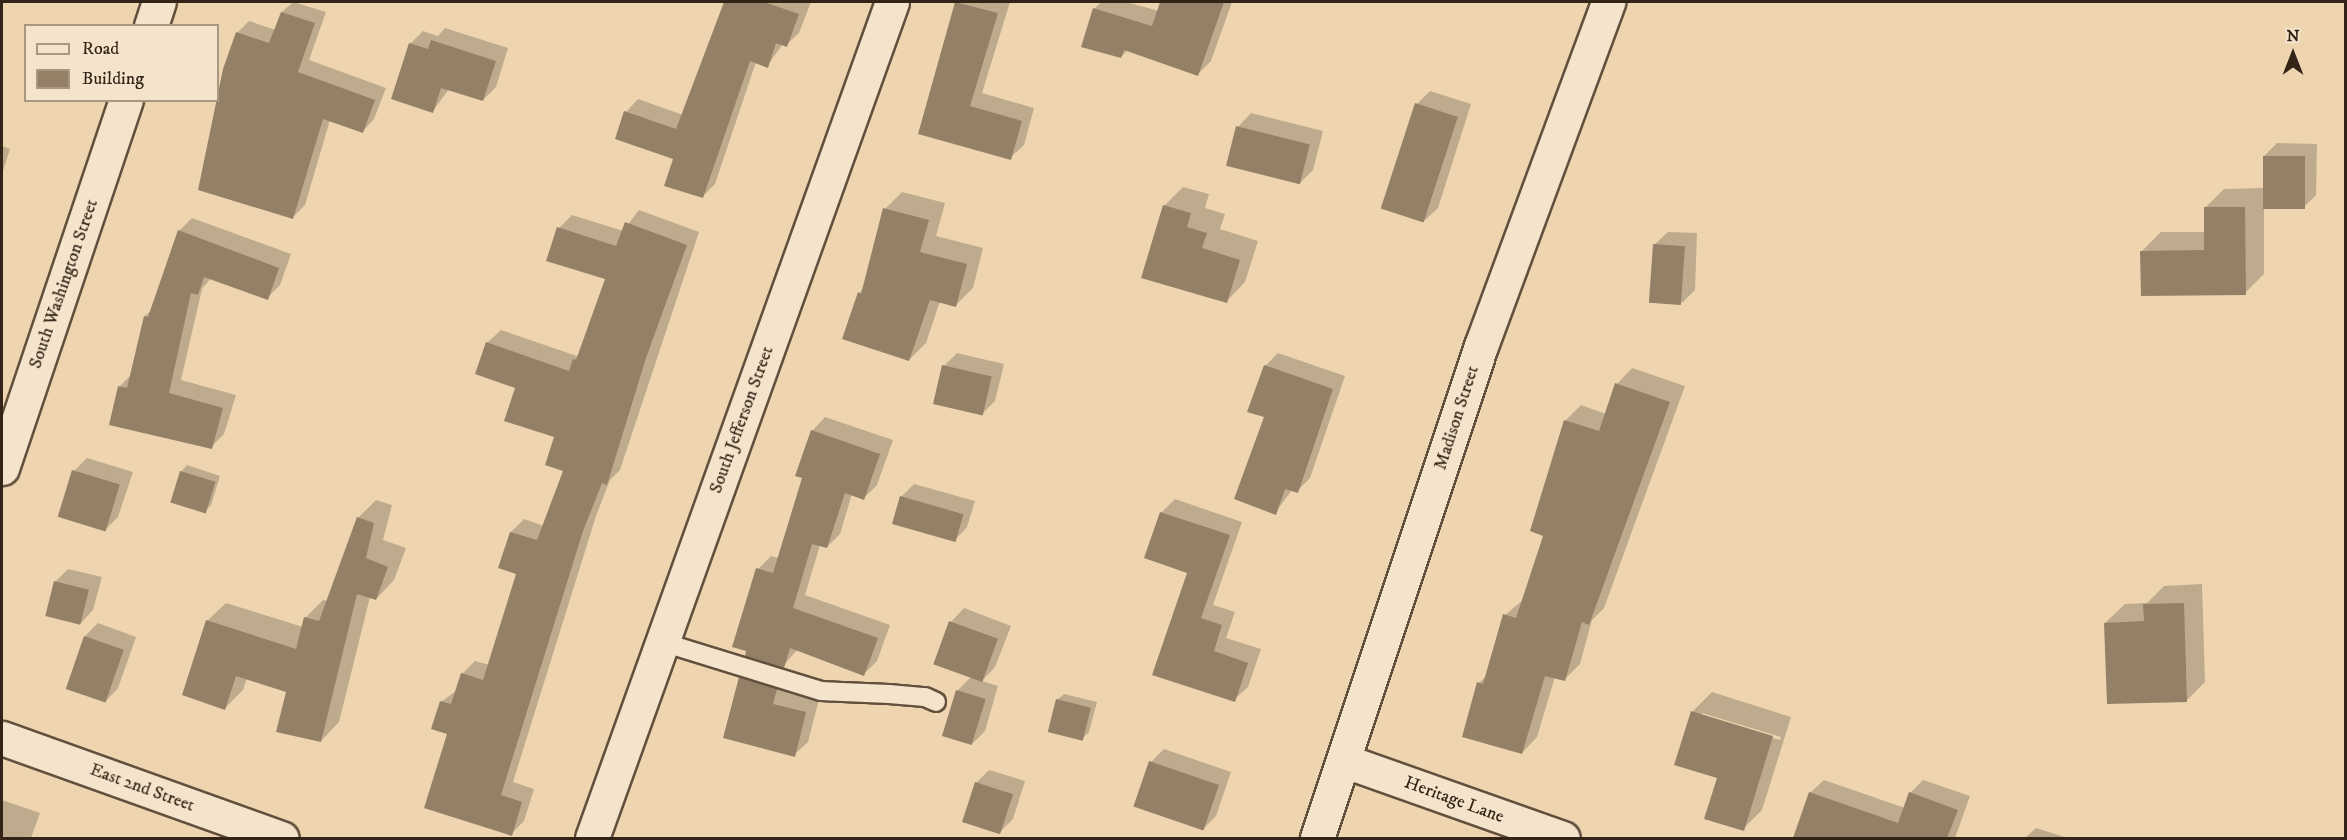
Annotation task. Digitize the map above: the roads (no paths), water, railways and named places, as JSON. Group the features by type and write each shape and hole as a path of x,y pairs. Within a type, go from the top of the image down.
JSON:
{"street":[{"path":"152,24 159,2"},
{"name":"South Jefferson Street","path":"592,838 892,2"},
{"name":"Madison Street","path":"1317,838 1345,761 1481,346 1608,2"},
{"name":"South Washington Street","path":"2,468 125,102"},
{"name":"East 2nd Street","path":"2,738 282,838"},
{"name":"Heritage Lane","path":"1345,761 1563,838"}],"lane":[{"path":"662,642 821,692 898,694 936,702"}]}
